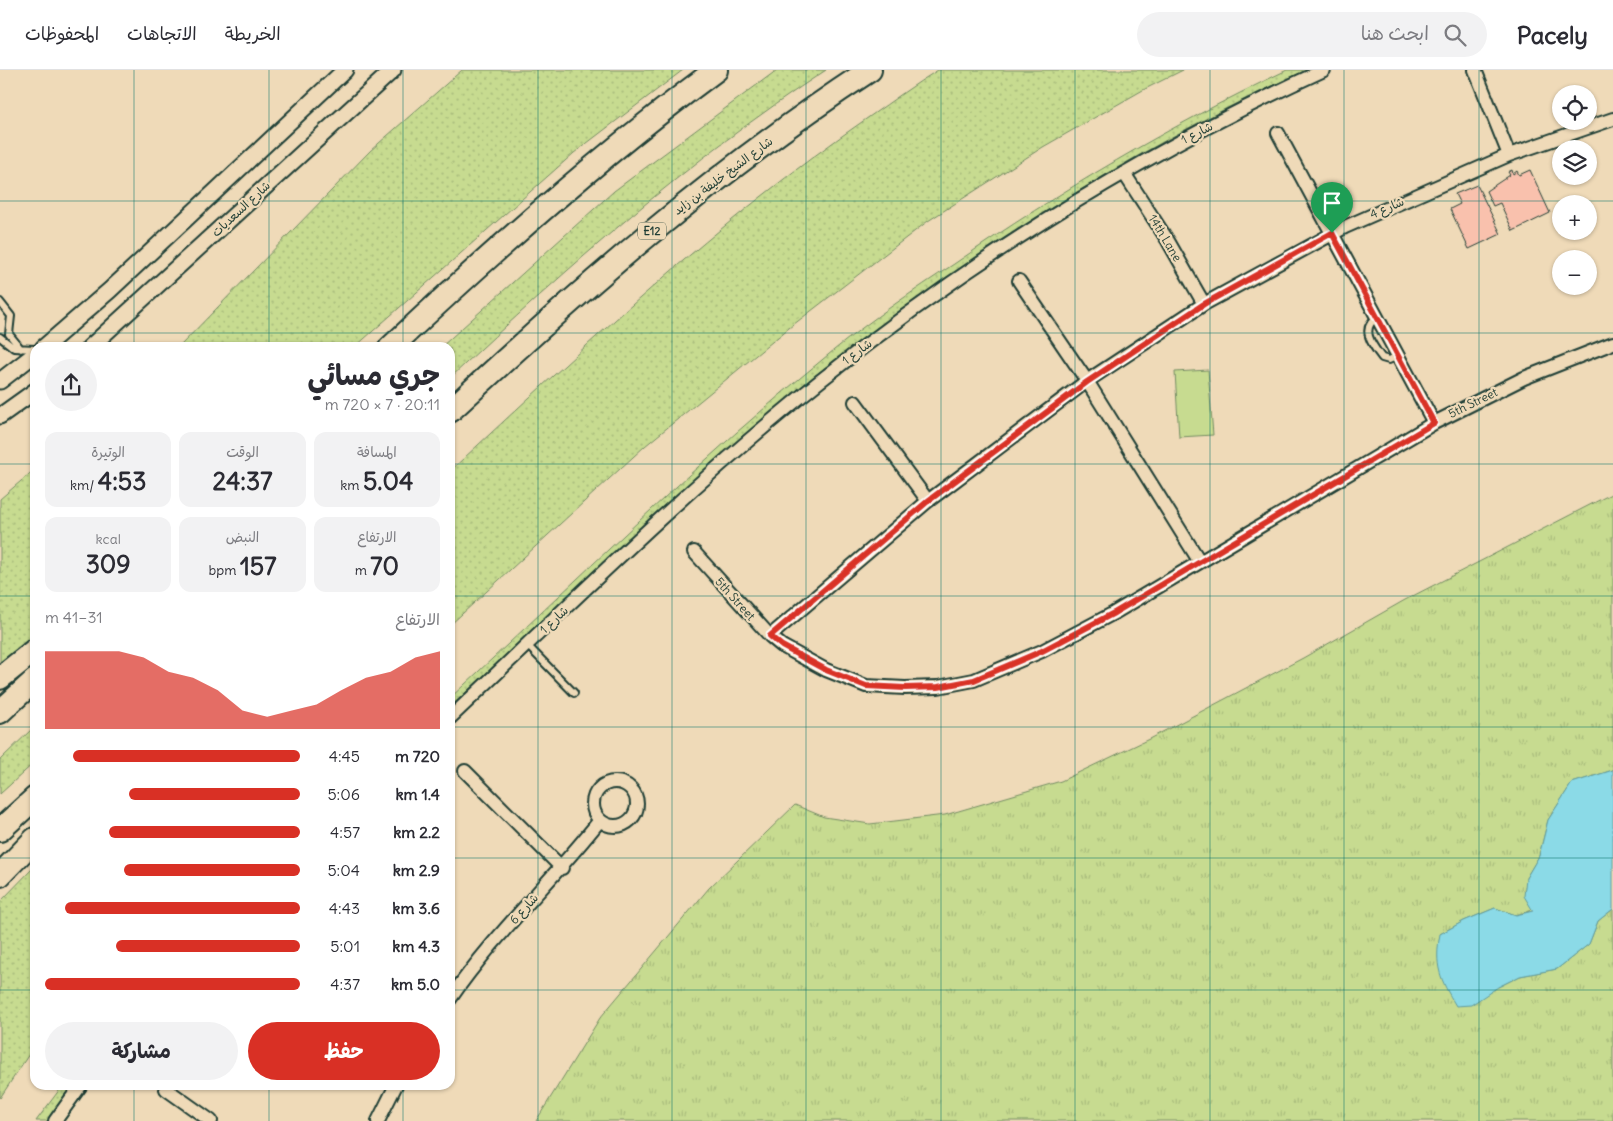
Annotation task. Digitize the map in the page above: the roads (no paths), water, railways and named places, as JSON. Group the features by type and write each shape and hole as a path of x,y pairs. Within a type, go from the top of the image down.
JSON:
{"highway":[{"path":"397,342 558,195 644,124 716,70"},
{"name":"شارع الشيخ خليفة بن زايد","path":"455,406 531,335 633,246 747,156 870,70"},
{"path":"0,678 30,654"},
{"path":"0,712 30,685"},
{"path":"0,830 30,803"},
{"path":"0,875 30,844"}],"street":[{"path":"49,342 124,277 345,70"},
{"name":"شارع السعديات","path":"97,342 393,70"},
{"name":"شارع 1","path":"455,713 650,530 820,381 931,296 1051,216 1124,172 1184,139 1324,70"},
{"path":"1475,70 1509,155"},
{"name":"شارع 4","path":"770,636 928,501 1087,382 1204,304 1332,233 1509,155 1613,119"},
{"path":"1278,133 1434,423"},
{"name":"14th Lane","path":"1124,172 1168,241 1204,304"},
{"path":"1019,281 1087,382 1200,562"},
{"name":"5th Street","path":"694,552 770,636 782,646 826,670 866,686 938,687 974,680 1042,651 1200,562 1434,423 1524,378 1613,343"},
{"path":"0,381 28,351"},
{"path":"0,416 30,395"},
{"path":"855,402 928,501"},
{"path":"465,771 562,868"},
{"name":"شارع 6","path":"455,993 496,940 562,868 600,820"},
{"path":"55,1121 77,1090"},
{"path":"167,1090 211,1121"},
{"path":"378,1121 394,1090"}],"lane":[{"path":"0,302 11,316 9,334 28,351"},
{"path":"0,337 9,345 28,351"},
{"path":"527,645 574,693"}],"water":[{"path":"1613,770 1613,909 1598,921 1589,944 1557,969 1520,976 1498,987 1471,1005 1456,1006 1442,980 1438,964 1440,934 1495,908 1516,915 1533,911 1524,896 1526,878 1539,856 1548,820 1572,783"}]}
